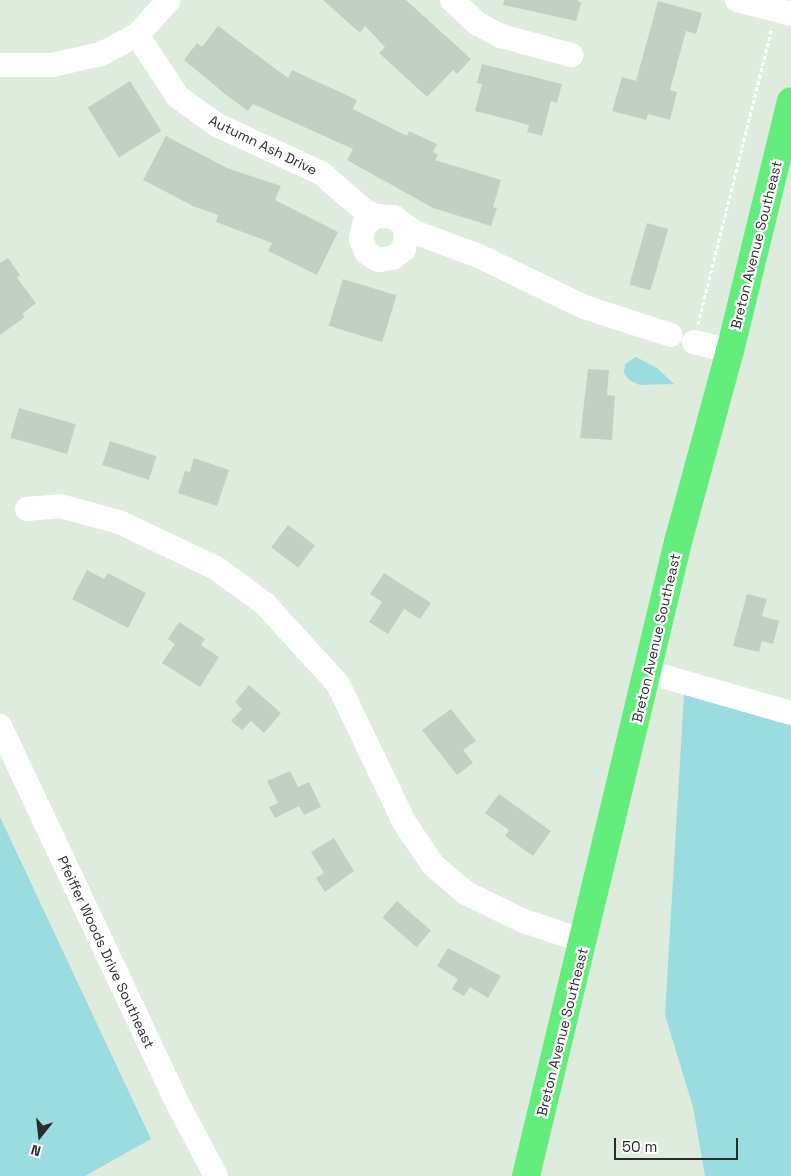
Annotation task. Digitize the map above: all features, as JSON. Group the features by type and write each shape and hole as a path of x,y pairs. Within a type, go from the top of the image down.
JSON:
{"main road":[{"name":"Breton Avenue Southeast","path":"526,1176 584,941 678,542 730,351 791,101"}],"street":[{"path":"0,65 52,65 101,54 137,35 169,0"},
{"path":"737,0 784,12"},
{"path":"459,2 478,24 501,36 571,55"},
{"name":"Autumn Ash Drive","path":"137,35 178,96 217,126 321,173 365,218 394,217 412,235 479,256 584,307 671,335"},
{"path":"365,218 366,252 378,260 399,254 412,235"},
{"path":"694,342 730,351"},
{"path":"27,509 60,506 119,522 216,568 265,604 338,684 404,822 433,865 466,894 521,920 584,941"},
{"path":"648,672 791,713"},
{"name":"Pfeiffer Woods Drive Southeast","path":"0,726 179,1106 216,1176"}],"path":[{"path":"694,342 784,12"}],"shaded area":[{"path":"636,357 657,368 674,384 640,385 629,380 624,373 625,364"},
{"path":"684,694 791,724 791,1176 705,1176 693,1107 665,1015"},
{"path":"0,817 151,1139 85,1176 0,1176"}],"building":[{"path":"323,0 406,0 471,59 457,74 453,70 427,97 379,53 385,47 365,26 360,33"},
{"path":"504,0 577,0 581,3 576,21 503,5"},
{"path":"658,1 702,13 696,34 686,31 670,90 677,92 670,120 648,114 646,120 612,111 622,77 636,81"},
{"path":"218,26 288,78 292,70 357,100 353,109 407,136 409,131 437,144 433,152 438,155 435,160 501,180 493,207 497,208 491,226 433,208 347,160 353,149 253,104 248,111 184,60 197,43 202,47"},
{"path":"482,64 562,84 557,103 551,101 542,136 527,132 529,125 475,111 482,84 477,83"},
{"path":"130,81 161,131 119,158 88,107"},
{"path":"166,136 227,168 281,186 275,200 338,232 317,275 268,251 272,243 216,222 218,215 193,206 143,180"},
{"path":"647,223 668,229 651,291 629,285"},
{"path":"8,258 20,275 17,278 36,303 22,314 25,317 0,335 0,263"},
{"path":"343,279 397,295 382,342 329,326"},
{"path":"588,369 609,370 607,395 615,396 612,440 580,438"},
{"path":"19,408 76,424 67,454 10,438"},
{"path":"110,441 157,456 149,480 102,465"},
{"path":"194,458 229,470 217,506 178,493 185,471 190,472"},
{"path":"288,525 315,545 298,568 271,547"},
{"path":"87,570 104,579 108,573 146,593 128,628 72,599"},
{"path":"384,573 431,603 420,619 404,609 388,634 369,622 382,602 370,594"},
{"path":"747,594 767,599 762,616 779,621 773,644 762,641 759,652 733,646"},
{"path":"179,622 205,639 201,645 219,657 200,687 162,663 175,644 168,639"},
{"path":"249,685 281,713 264,733 251,721 242,730 231,721 242,709 235,702"},
{"path":"451,709 476,741 463,750 473,763 457,775 422,730"},
{"path":"290,771 298,787 309,782 321,807 304,815 299,806 275,818 269,807 278,803 267,781"},
{"path":"499,794 551,831 533,856 505,836 509,830 485,813"},
{"path":"334,838 354,871 325,892 316,878 324,873 311,852"},
{"path":"397,901 431,931 417,947 383,918"},
{"path":"448,948 501,976 488,998 470,987 464,996 452,989 458,979 437,966"}]}
